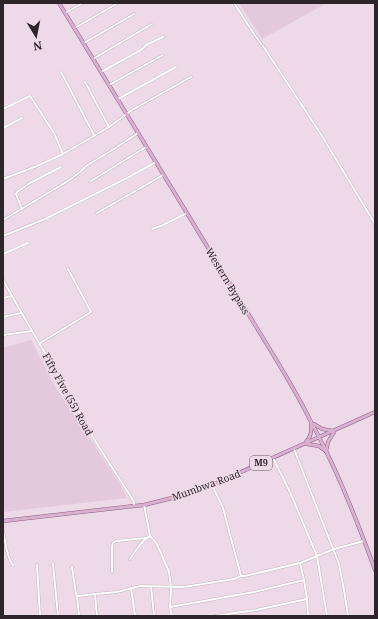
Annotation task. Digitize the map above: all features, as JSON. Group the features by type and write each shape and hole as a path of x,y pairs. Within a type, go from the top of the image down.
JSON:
{"main road":[{"name":"Western Bypass","path":"59,3 277,361 320,437 345,492 375,570"},
{"name":"Mumbwa Road","path":"3,521 144,505 180,496 212,485 375,412"},
{"path":"311,421 322,429 328,431 335,430"},
{"path":"305,444 311,434 311,421"},
{"path":"305,444 319,446 326,452 328,442 335,430"}],"street":[{"path":"66,13 83,3"},
{"path":"74,28 118,3"},
{"path":"234,3 322,136 375,224"},
{"path":"84,43 134,14"},
{"path":"93,59 152,24"},
{"path":"101,72 162,37"},
{"path":"109,85 163,56"},
{"path":"118,99 176,67"},
{"path":"61,72 94,135"},
{"path":"3,178 37,166 63,154 109,127 126,114 191,77"},
{"path":"85,82 109,127"},
{"path":"3,109 30,96 54,133 63,154"},
{"path":"3,128 22,118"},
{"path":"3,220 68,181 86,166 138,133"},
{"path":"91,181 146,147"},
{"path":"3,236 46,219 156,162"},
{"path":"22,209 16,192 30,183 62,167"},
{"path":"97,213 163,175"},
{"path":"152,229 163,226 187,213"},
{"path":"3,254 28,243"},
{"path":"40,343 91,312 68,269"},
{"name":"Fifty Five (55) Road","path":"3,280 97,444 134,502 134,506"},
{"path":"3,298 12,296"},
{"path":"3,317 21,313"},
{"path":"3,335 32,331"},
{"path":"294,449 341,569 348,616"},
{"path":"273,458 290,492 317,556 328,616"},
{"path":"212,485 223,508 241,576"},
{"path":"144,505 150,536 157,544 169,572 171,588 170,607 172,616"},
{"path":"3,531 11,564 13,565"},
{"path":"112,572 113,543 116,541 146,538 150,536"},
{"path":"130,559 146,538"},
{"path":"77,596 116,592 140,586 171,588 234,579 241,576 300,563 334,549 364,541"},
{"path":"300,563 307,599 308,616"},
{"path":"53,564 58,616"},
{"path":"37,565 40,616"},
{"path":"72,567 79,616"},
{"path":"170,607 254,592 304,580"},
{"path":"151,586 154,616"},
{"path":"131,588 135,616"},
{"path":"96,594 97,616"},
{"path":"214,616 256,610 307,599"}],"shaded area":[{"path":"239,3 324,3 325,4 262,39"},
{"path":"31,340 57,390 119,483 127,498 3,512 3,348"}]}
